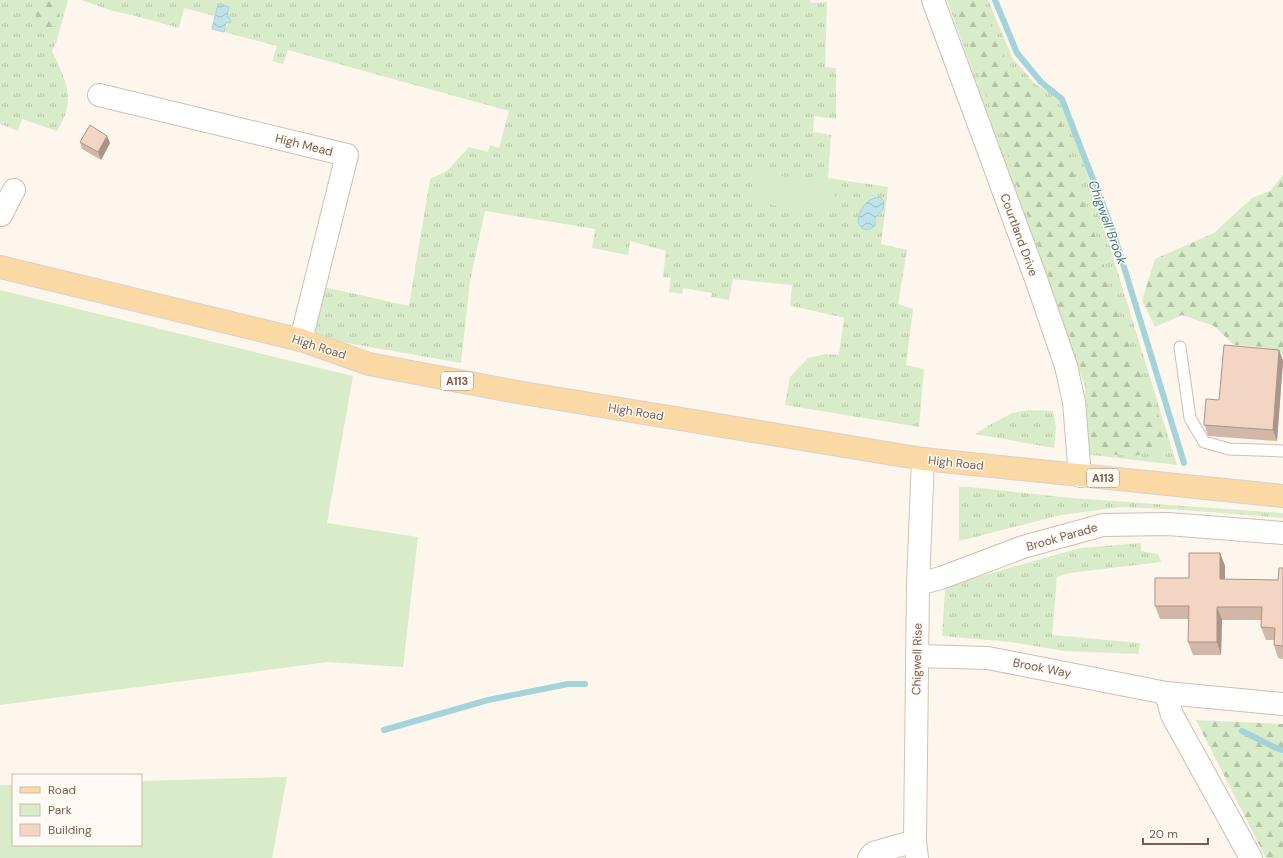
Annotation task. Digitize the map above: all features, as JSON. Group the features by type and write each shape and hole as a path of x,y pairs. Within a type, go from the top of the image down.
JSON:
{"main road":[{"name":"High Road","path":"0,267 301,340 369,364 457,381 922,459 1283,496"}],"street":[{"name":"Courtland Drive","path":"933,0 1036,279 1066,366 1074,402 1080,476"},
{"name":"High Mead","path":"99,95 347,155 301,340"},
{"name":"Chigwell Rise","path":"916,850 918,584 922,459"},
{"name":"Brook Parade","path":"918,584 941,578 1023,547 1102,525 1168,524 1283,533"},
{"name":"Brook Way","path":"917,656 988,658 1166,693 1283,704"},
{"path":"1166,693 1172,716 1251,858"},
{"path":"869,858 873,853 916,850"}],"lane":[{"path":"1180,347 1190,418 1204,442 1229,449 1283,451"}],"green space":[{"path":"0,0 68,0 56,43 52,51 65,81 68,100 67,110 57,131 22,119 18,131 0,124"},
{"path":"41,0 58,0 61,25 44,28 35,23 37,5"},
{"path":"81,0 810,0 811,3 827,2 825,67 836,68 836,119 814,116 813,132 831,135 828,178 888,187 881,244 907,250 898,304 913,309 906,365 924,369 919,427 785,405 790,377 808,358 826,354 839,355 844,318 790,306 792,285 733,279 729,300 711,297 712,293 683,288 682,294 669,292 671,278 663,277 666,251 630,241 628,255 592,248 595,229 485,211 470,281 461,363 302,335 315,285 409,306 430,179 447,171 469,147 488,152 490,145 499,148 509,111 288,50 283,64 272,61 277,46 224,32 230,23 227,17 229,7 218,4 215,16 184,8 179,28 113,11"},
{"path":"947,0 988,0 1013,59 1036,85 1064,98 1177,465 1084,454 1085,386"},
{"path":"953,0 980,0 1002,54 1031,93 1059,113 1078,187 1098,244 1120,324 1164,429 1166,448 1134,456 1105,454 1089,448 1087,385 1010,165 1002,128 990,107"},
{"path":"756,172 837,184 832,214 752,202"},
{"path":"1283,175 1283,355 1262,347 1234,345 1214,326 1182,315 1155,327 1142,300 1155,259 1214,233 1252,198 1270,191"},
{"path":"0,290 353,376 327,523 418,537 403,667 328,662 0,705"},
{"path":"1031,410 1053,411 1056,428 1054,448 975,434 1012,413"},
{"path":"959,487 1071,498 1283,513 1283,518 1183,510 1121,507 1061,515 959,541"},
{"path":"1141,543 1141,551 1158,554 1161,562 1070,573 1057,577 1052,635 1140,643 1138,654 1064,651 1011,642 942,636 945,590 953,584 1080,548"},
{"path":"1196,720 1283,724 1283,858 1266,858"},
{"path":"287,777 272,858 0,858 0,785 12,785 12,846 142,846 142,781"}],"water":[{"path":"218,4 229,7 227,17 229,17 231,21 230,23 226,23 224,32 212,29"},
{"path":"880,197 884,201 883,209 875,218 875,226 868,230 862,228 858,223 861,209 867,202"}],"building":[{"path":"90,125 107,136 98,152 80,142"},
{"path":"1224,345 1279,350 1273,430 1204,425 1206,399 1219,400"},
{"path":"1189,553 1220,553 1220,579 1278,580 1279,568 1283,568 1283,646 1274,645 1275,628 1261,627 1262,607 1217,607 1217,642 1188,642 1189,606 1155,606 1155,578 1189,578"}],"waterway":[{"name":"Chigwell Brook","path":"995,0 1017,53 1041,82 1062,99 1113,231 1184,463"},
{"path":"384,730 488,700 568,684 585,684"},
{"name":"Chigwell Brook","path":"1242,731 1283,750"}]}
